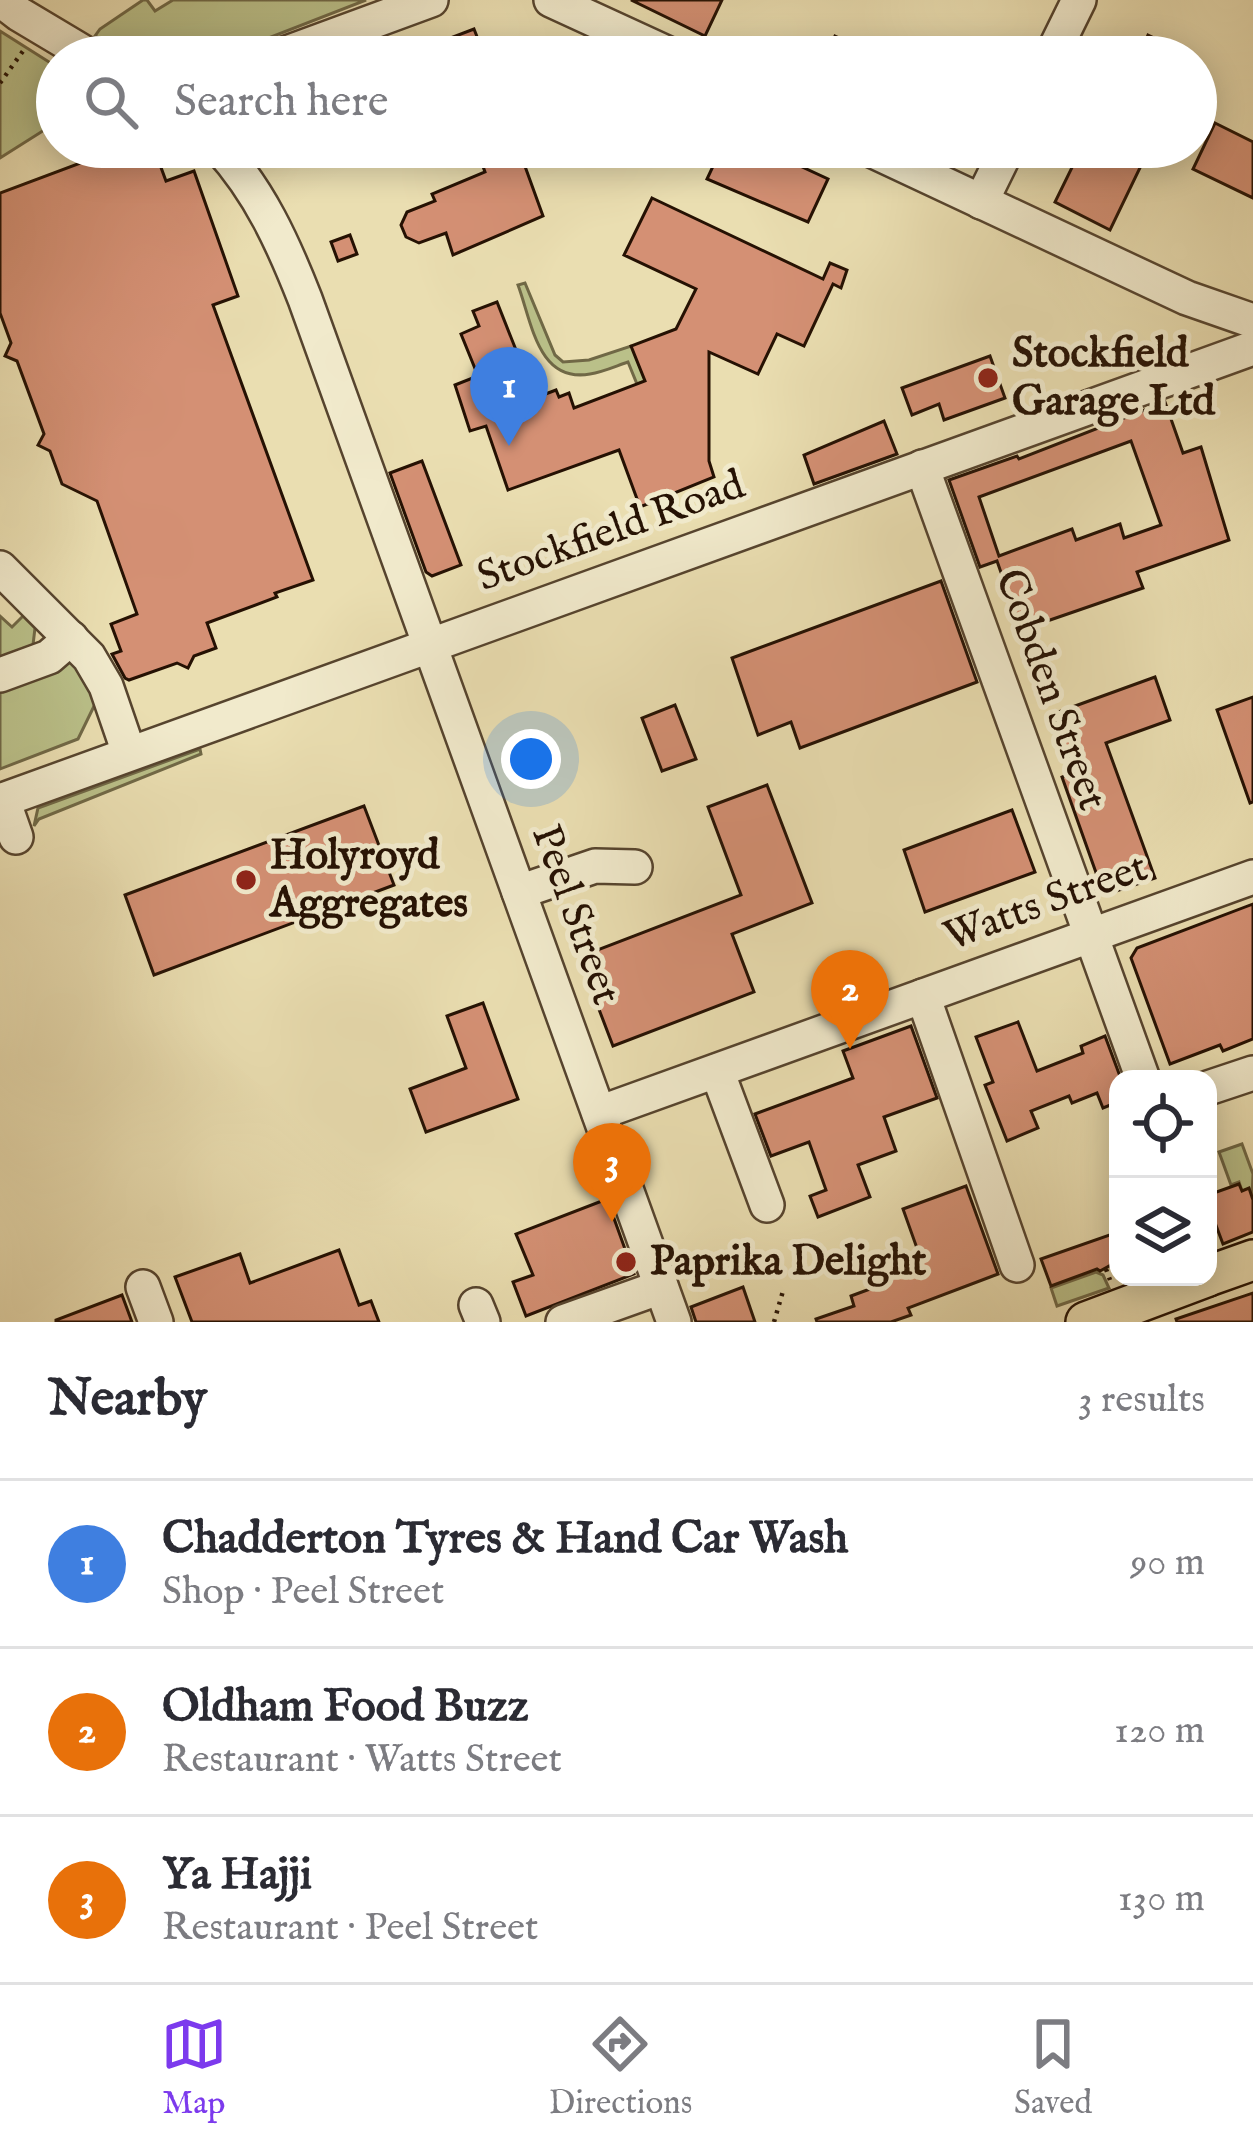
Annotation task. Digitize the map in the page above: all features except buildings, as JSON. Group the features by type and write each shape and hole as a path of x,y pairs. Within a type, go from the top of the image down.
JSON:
{"main road":[{"path":"1217,1271 1253,1260"},
{"path":"1086,1322 1176,1286"}],"street":[{"path":"2,0 55,36"},
{"path":"333,36 431,0"},
{"path":"551,0 629,36"},
{"path":"1062,36 1079,0"},
{"name":"Peel Street","path":"236,168 260,198 287,252 674,1322"},
{"path":"909,168 1187,298 1253,321"},
{"path":"981,202 998,168"},
{"name":"Stockfield Road","path":"1,801 1253,348"},
{"name":"Cobden Street","path":"922,467 1140,1070"},
{"path":"0,568 100,672 129,753"},
{"path":"0,675 49,657 71,638"},
{"path":"1,801 16,837"},
{"path":"519,892 595,866 634,867"},
{"name":"Watts Street","path":"599,1113 1253,877"},
{"path":"923,995 1017,1265"},
{"path":"717,1071 766,1205"},
{"path":"1217,1085 1253,1073"},
{"path":"143,1287 155,1322"},
{"path":"563,1322 661,1287"}],"path":[{"path":"0,83 30,41"},
{"path":"774,1322 783,1291"}],"green space":[{"path":"143,0 155,11 173,0 366,0 274,36 95,36"},
{"path":"0,31 36,54 36,135 0,158"},
{"path":"525,283 555,355 563,362 589,360 631,346 678,369 637,384 628,362 590,374 559,369 548,360 533,332 518,285"},
{"path":"0,616 12,627 23,616 35,628 33,645 0,659"},
{"path":"75,661 98,698 78,739 0,769 0,685"},
{"path":"200,749 201,754 39,819 34,826 38,808"},
{"path":"1242,1144 1253,1174 1252,1198 1239,1182 1231,1185 1219,1152"},
{"path":"1096,1272 1109,1288 1057,1306 1051,1288"}],"place":[{"name":"Stockfield Garage Ltd","path":"988,378"},
{"name":"Chadderton Tyres & Hand Car Wash","path":"509,446"},
{"name":"Holyroyd Aggregates","path":"246,880"},
{"name":"Oldham Food Buzz","path":"850,1049"},
{"name":"Ya Hajji","path":"612,1222"},
{"name":"Paprika Delight","path":"626,1262"}]}
